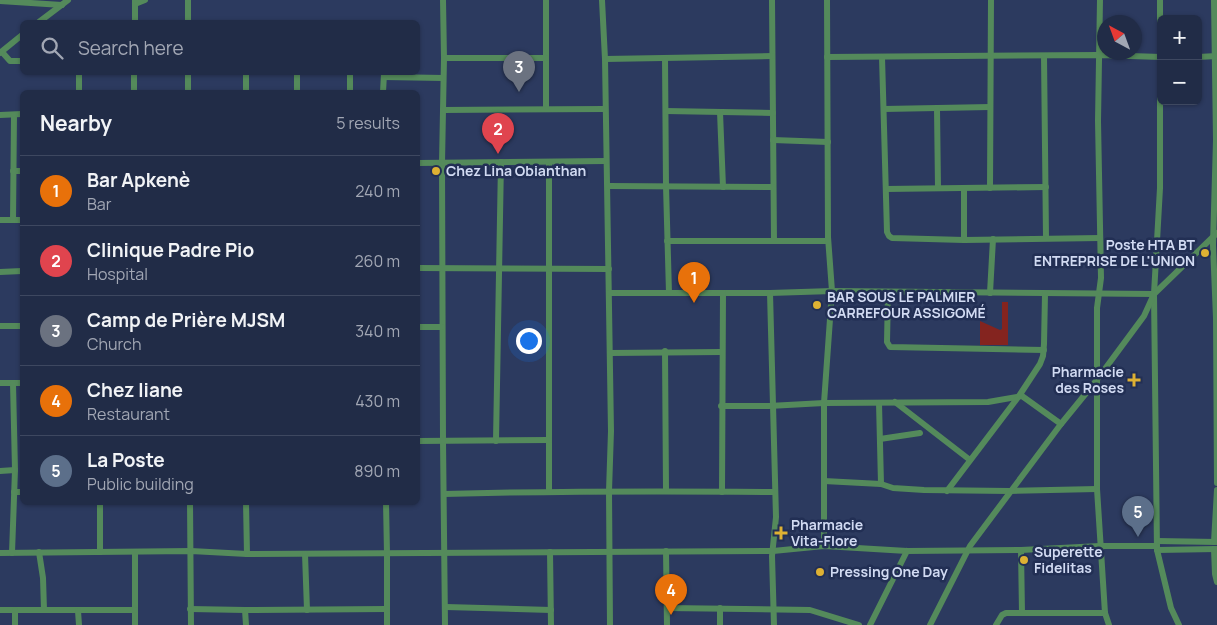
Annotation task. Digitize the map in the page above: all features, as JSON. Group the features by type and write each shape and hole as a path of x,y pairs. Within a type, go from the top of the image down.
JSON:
{"street":[{"path":"42,20 68,0"},
{"path":"134,20 135,2 145,0"},
{"path":"188,0 188,20"},
{"path":"443,0 442,328 445,625"},
{"path":"546,0 546,108"},
{"path":"602,0 608,186 611,431 609,491 610,625"},
{"path":"772,0 774,241"},
{"path":"824,546 824,403 832,291 828,241 827,0"},
{"path":"990,188 991,0"},
{"path":"1100,0 1100,15"},
{"path":"1160,0 1160,15"},
{"path":"1214,0 1216,56 1217,483"},
{"path":"0,2 62,5"},
{"path":"20,37 1,52 10,61 20,61"},
{"path":"827,57 1097,55"},
{"path":"605,59 772,56"},
{"path":"1044,56 1046,238"},
{"path":"1142,56 1157,57"},
{"path":"1202,57 1216,56"},
{"path":"882,57 887,232 889,236 892,238 964,240 1100,238"},
{"path":"444,58 546,58"},
{"path":"665,58 669,293"},
{"path":"1099,60 1098,121 1101,278 1098,294 1096,381 1097,488 1105,613 1109,625"},
{"path":"1160,60 1160,188 1154,294 1157,546 1171,608 1179,625"},
{"path":"79,75 79,90"},
{"path":"134,75 134,90"},
{"path":"188,75 188,90"},
{"path":"246,75 246,90"},
{"path":"297,75 298,90"},
{"path":"350,75 350,90"},
{"path":"383,90 384,75 443,78"},
{"path":"884,110 990,108"},
{"path":"443,110 605,109"},
{"path":"937,109 938,188"},
{"path":"666,111 773,112"},
{"path":"720,112 723,186"},
{"path":"0,115 20,114"},
{"path":"13,220 14,115"},
{"path":"773,140 828,142"},
{"path":"420,163 606,161"},
{"path":"496,441 501,162"},
{"path":"549,162 549,491"},
{"path":"13,171 20,171"},
{"path":"608,186 773,186"},
{"path":"886,189 1046,187"},
{"path":"964,188 964,240"},
{"path":"0,220 20,220"},
{"path":"930,625 968,550 1010,491 1144,316 1154,294 1215,236"},
{"path":"990,293 994,240"},
{"path":"668,241 828,241"},
{"path":"420,268 609,269"},
{"path":"0,272 20,271"},
{"path":"609,293 832,291 1154,294"},
{"path":"888,292 887,342 890,347 1044,350"},
{"path":"722,492 721,352 723,293"},
{"path":"770,293 776,530 773,551 774,625"},
{"path":"947,491 1019,396 1040,364 1044,350 1045,294"},
{"path":"0,326 20,326"},
{"path":"420,327 442,328"},
{"path":"610,353 665,351 721,352"},
{"path":"665,351 666,490"},
{"path":"0,382 20,383"},
{"path":"12,553 15,470 14,384"},
{"path":"721,406 988,402 1019,396 1024,397 1061,424"},
{"path":"895,402 970,460"},
{"path":"879,403 881,484"},
{"path":"880,439 901,437 914,433 920,434"},
{"path":"420,442 549,440"},
{"path":"0,470 15,470"},
{"path":"824,481 881,484 893,488 947,491 1097,488"},
{"path":"444,494 666,490 775,492"},
{"path":"1217,490 1215,574 1217,582"},
{"path":"14,492 20,492"},
{"path":"100,505 100,552"},
{"path":"190,505 190,625"},
{"path":"246,505 247,554"},
{"path":"386,505 387,625"},
{"path":"0,553 191,551 247,554 304,554 773,551 824,546 907,551 1216,545"},
{"path":"1021,550 1022,613"},
{"path":"666,551 667,625"},
{"path":"870,625 907,551"},
{"path":"39,552 43,578 44,610"},
{"path":"135,552 135,625"},
{"path":"550,552 551,625"},
{"path":"304,554 307,610"},
{"path":"446,607 551,610"},
{"path":"190,609 307,610 387,608"},
{"path":"667,608 810,610 859,625"},
{"path":"720,608 720,625"},
{"path":"0,610 135,610"},
{"path":"15,610 15,625"},
{"path":"246,610 246,625"},
{"path":"78,611 79,625"},
{"path":"996,625 1004,614 1105,613"},
{"path":"826,616 826,625"}],"shaded area":[{"path":"1002,302 1008,302 1008,345 980,345 980,321 1000,330 1002,329"}],"place":[{"name":"Camp de Prière MJSM","path":"519,92"},
{"name":"Clinique Padre Pio","path":"498,154"},
{"name":"Chez Lina Obianthan","path":"436,171"},
{"name":"Poste HTA BT ENTREPRISE DE L'UNION","path":"1205,253"},
{"name":"Bar Apkenè","path":"694,303"},
{"name":"BAR SOUS LE PALMIER CARREFOUR ASSIGOMÉ","path":"817,305"},
{"name":"Pharmacie des Roses","path":"1134,380"},
{"name":"Pharmacie Vita-Flore","path":"781,533"},
{"name":"La Poste","path":"1138,537"},
{"name":"Superette Fidelitas","path":"1024,560"},
{"name":"Pressing One Day","path":"820,572"},
{"name":"Chez liane","path":"671,615"}]}
